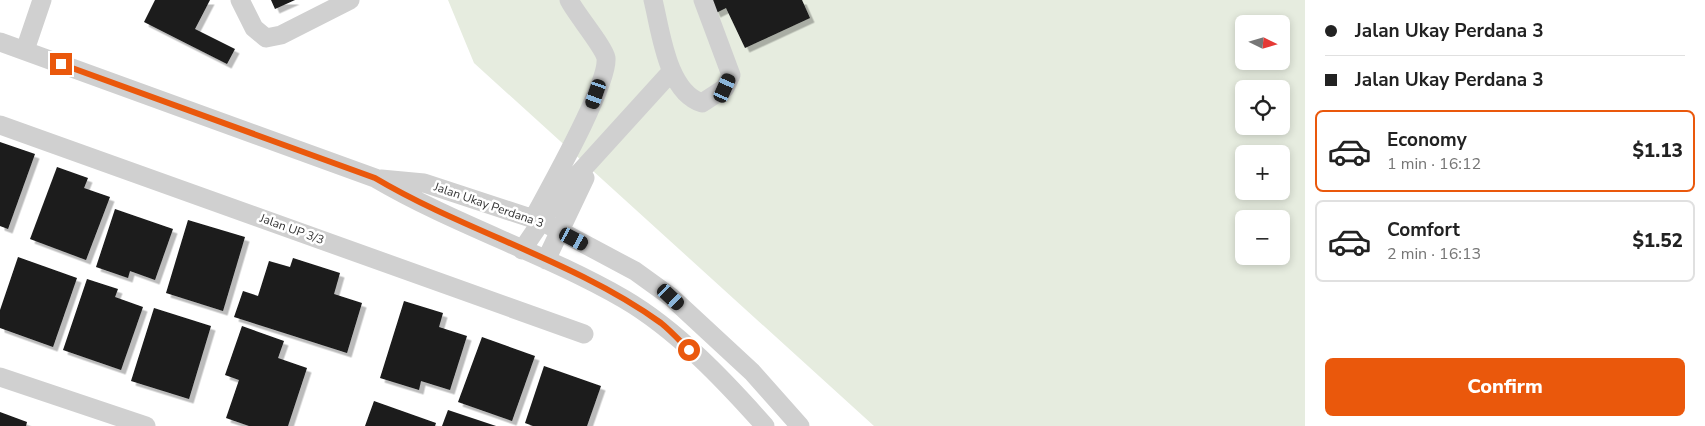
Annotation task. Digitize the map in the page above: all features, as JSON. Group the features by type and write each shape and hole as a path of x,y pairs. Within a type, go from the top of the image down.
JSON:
{"street":[{"path":"24,50 42,0"},
{"path":"240,0 254,28 266,38 281,35 350,0"},
{"path":"546,260 545,224 605,66 604,52 576,14 569,0"},
{"path":"653,0 671,72 691,100 702,103 725,88 731,75 703,0"},
{"name":"Jalan Ukay Perdana 3","path":"0,42 375,178 410,199 546,260 624,299 662,324 742,400 765,426"},
{"path":"522,250 545,224 561,193 671,72"},
{"name":"Jalan UP 3/3","path":"0,125 584,334"},
{"name":"Jalan Ukay Perdana 3","path":"375,178 424,183 545,224 635,270 671,297 752,372 800,426"},
{"path":"0,377 146,426"}],"shaded area":[{"path":"448,0 1305,0 1305,426 874,426 474,63"}],"building":[{"path":"155,0 210,0 195,29 235,49 227,64 144,22"},
{"path":"271,0 295,0 275,9"},
{"path":"710,0 802,0 810,18 745,48 726,8 716,13"},
{"path":"0,142 35,154 8,229 0,226"},
{"path":"57,167 88,178 84,188 110,197 86,260 30,239"},
{"path":"115,209 173,229 155,280 130,271 128,278 96,267"},
{"path":"188,220 245,237 223,311 166,293"},
{"path":"18,257 77,278 53,347 0,328 0,310"},
{"path":"293,258 340,273 334,294 362,303 347,353 234,317 243,291 258,296 269,261 290,267"},
{"path":"87,279 118,289 115,297 143,307 121,370 63,350"},
{"path":"404,301 443,313 439,327 467,336 450,390 421,381 419,390 380,378"},
{"path":"154,308 211,326 189,399 131,381"},
{"path":"242,326 284,341 278,358 307,368 288,426 249,426 226,418 239,380 225,375"},
{"path":"482,337 535,356 512,421 458,402"},
{"path":"544,366 601,386 587,426 533,426 525,423"},
{"path":"374,401 436,423 435,426 365,426"},
{"path":"448,410 496,426 442,426"},
{"path":"0,412 27,422 26,426 0,426"}],"route":[{"path":"61,64 375,178 410,199 546,260 624,299 662,324 689,350"}]}
